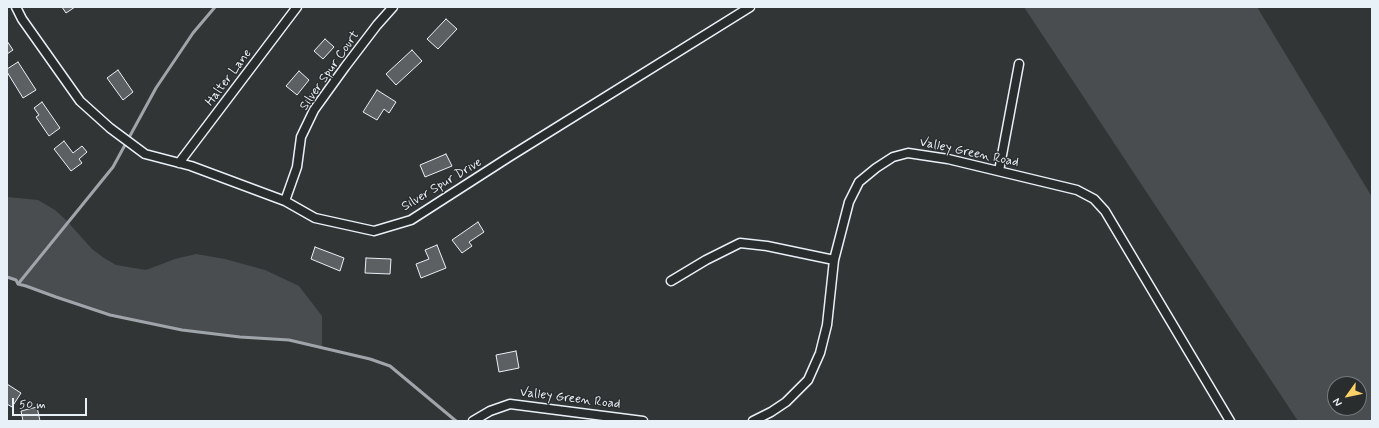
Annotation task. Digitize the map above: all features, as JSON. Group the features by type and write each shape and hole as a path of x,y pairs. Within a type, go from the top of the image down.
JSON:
{"street":[{"name":"Silver Spur Drive","path":"16,7 22,19 80,101 110,128 145,154 191,166 285,201 315,218 374,231 411,220 509,157 750,7"},
{"name":"Halter Lane","path":"179,163 297,7"},
{"name":"Silver Spur Court","path":"285,201 297,167 301,137 314,110 349,61 393,7"},
{"path":"999,171 1019,64"},
{"name":"Valley Green Road","path":"753,421 786,402 808,380 820,353 827,325 834,260 849,202 859,182 876,168 893,157 908,153 948,159 1077,190 1094,199 1105,211 1230,421"},
{"path":"671,281 706,260 740,243 767,246 834,260"},
{"name":"Valley Green Road","path":"473,421 490,411 510,404 643,421"}],"shaded area":[{"path":"1024,7 1257,7 1372,197 1372,421 1298,421"},
{"path":"7,197 38,200 55,210 92,249 116,265 146,270 175,259 196,254 225,259 265,270 299,286 322,316 322,348 284,339 240,337 182,330 110,315 18,284 16,280 7,277"}],"building":[{"path":"62,7 75,7 66,13"},
{"path":"446,19 457,29 438,49 427,39"},
{"path":"325,39 334,47 323,59 314,51"},
{"path":"7,41 13,50 7,54"},
{"path":"412,50 422,61 396,85 386,74"},
{"path":"18,62 36,90 23,98 7,72 7,69"},
{"path":"118,70 133,92 123,100 107,78"},
{"path":"299,71 309,80 297,95 286,86"},
{"path":"377,90 396,102 389,113 384,109 377,120 363,112"},
{"path":"42,102 60,128 49,136 36,117 39,115 34,108"},
{"path":"64,141 73,153 82,146 87,152 79,159 82,163 71,171 54,149"},
{"path":"446,154 452,166 425,177 420,165"},
{"path":"478,222 484,232 469,242 472,246 462,253 452,240"},
{"path":"437,245 446,268 421,278 416,264 429,259 425,250"},
{"path":"315,247 344,258 340,271 311,259"},
{"path":"366,258 391,259 390,274 365,273"},
{"path":"516,351 519,368 499,372 496,355"},
{"path":"7,384 21,393 12,407 7,404"},
{"path":"37,407 40,421 23,421 21,411"}],"waterway":[{"path":"18,284 113,167 156,88 193,33 215,7"},
{"path":"7,277 16,280 18,284 110,315 182,330 240,337 289,340 370,359 390,366 456,421"}]}
